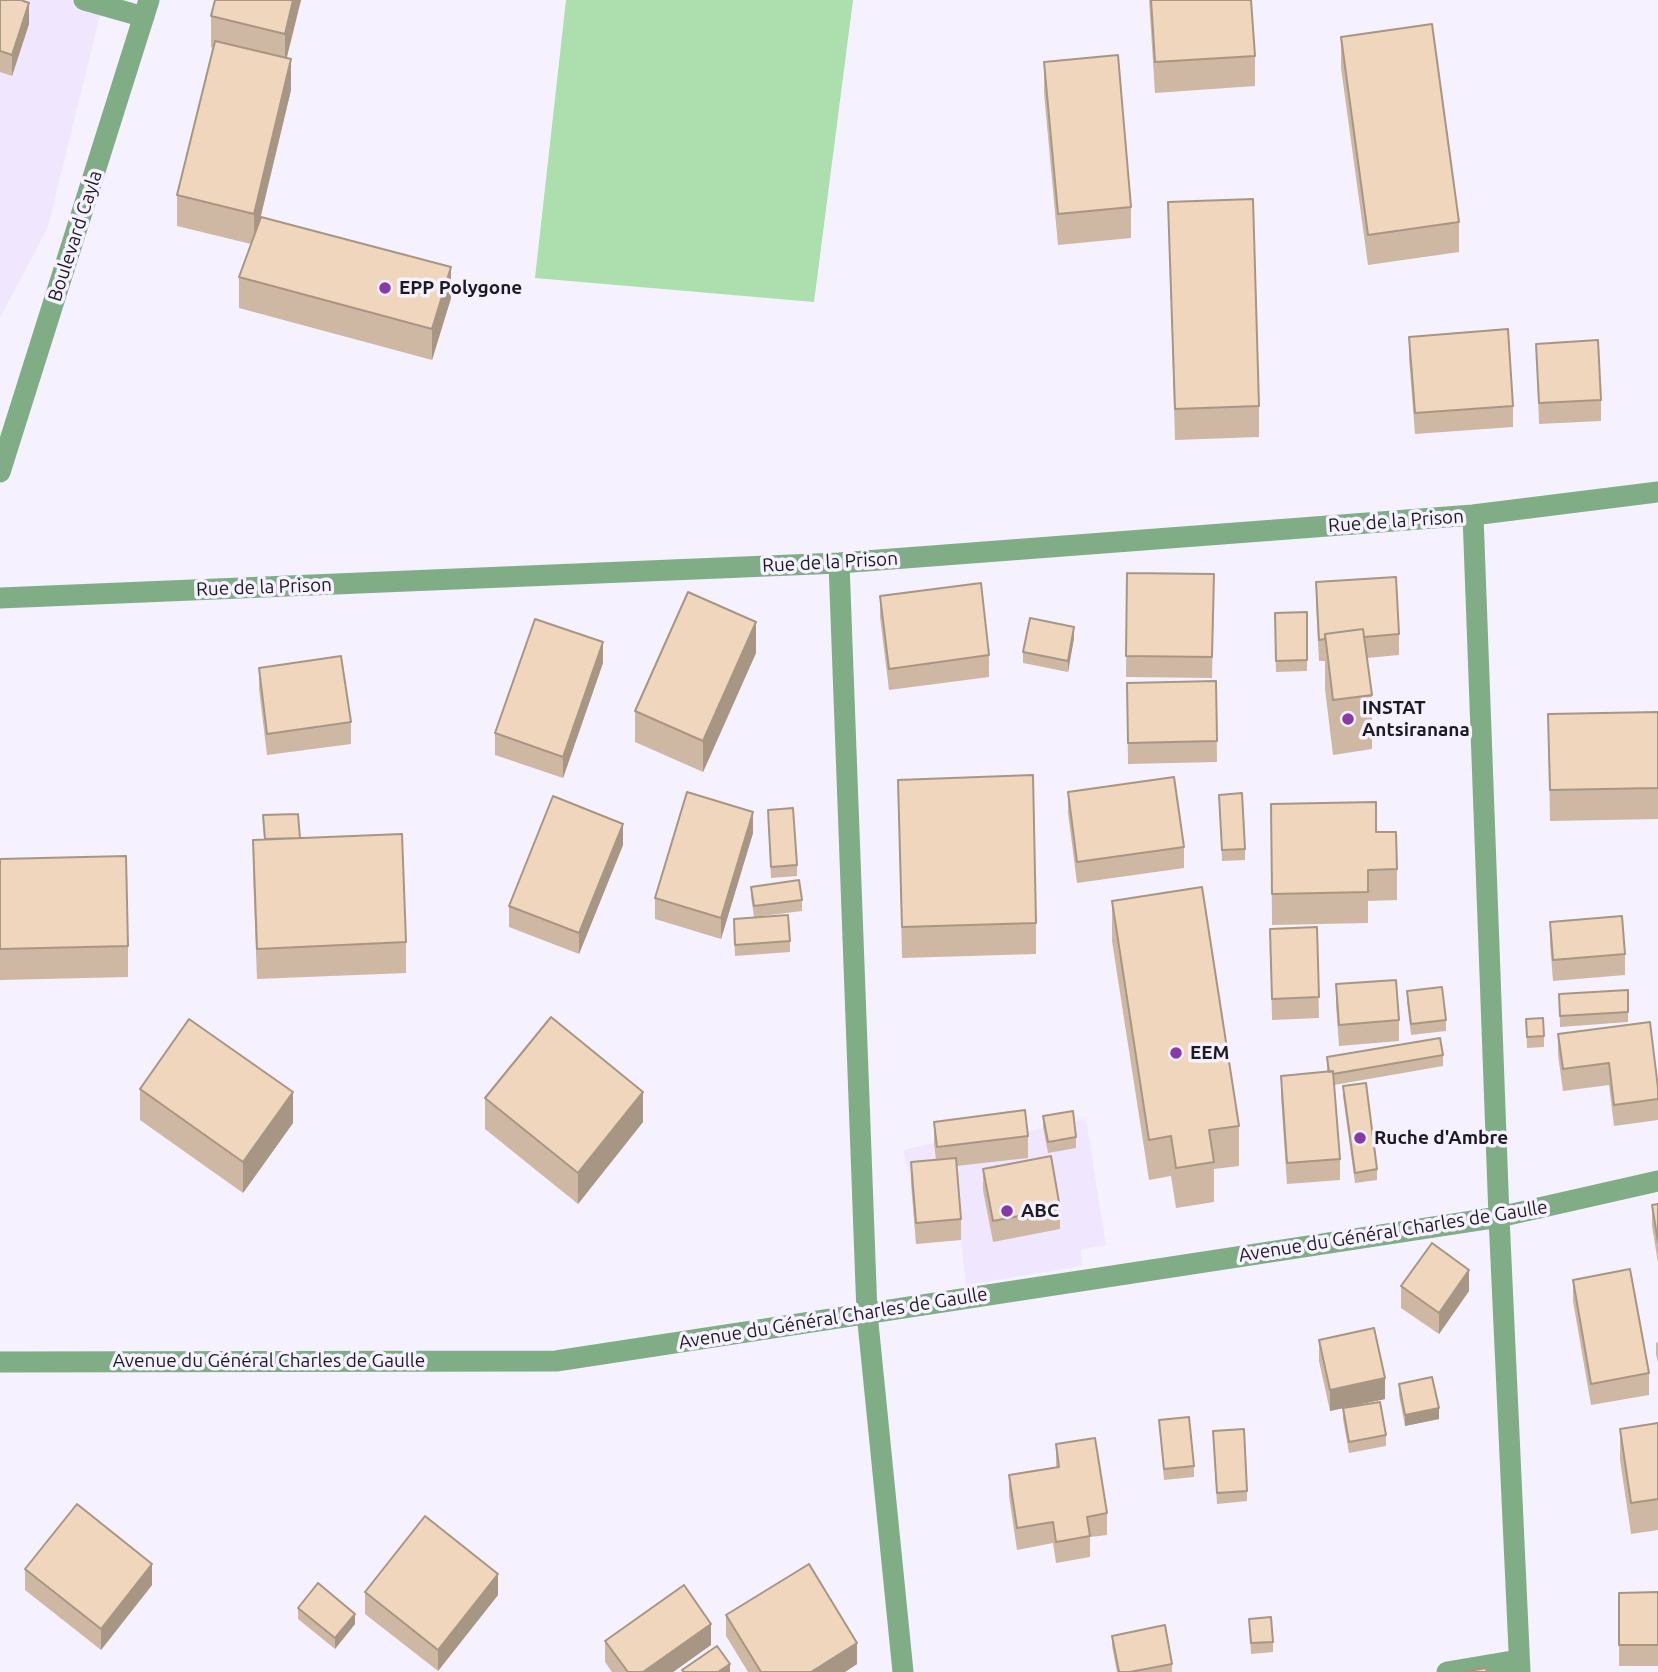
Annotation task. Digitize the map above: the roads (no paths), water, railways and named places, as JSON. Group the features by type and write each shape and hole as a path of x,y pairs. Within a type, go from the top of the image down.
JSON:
{"street":[{"path":"84,0 146,9"},
{"name":"Boulevard Cayla","path":"0,472 146,9"},
{"name":"Rue de la Prison","path":"0,598 839,563 1474,515 1658,492"},
{"path":"1447,1672 1519,1666 1499,1217 1474,515"},
{"path":"839,563 867,1313 903,1672"},
{"name":"Avenue du Général Charles de Gaulle","path":"0,1362 556,1361 1499,1217 1658,1181"}],"place":[{"name":"EPP Polygone","path":"385,288"},
{"name":"INSTAT Antsiranana","path":"1348,719"},
{"name":"EEM","path":"1176,1053"},
{"name":"Ruche d'Ambre","path":"1360,1138"},
{"name":"ABC","path":"1007,1211"}]}
